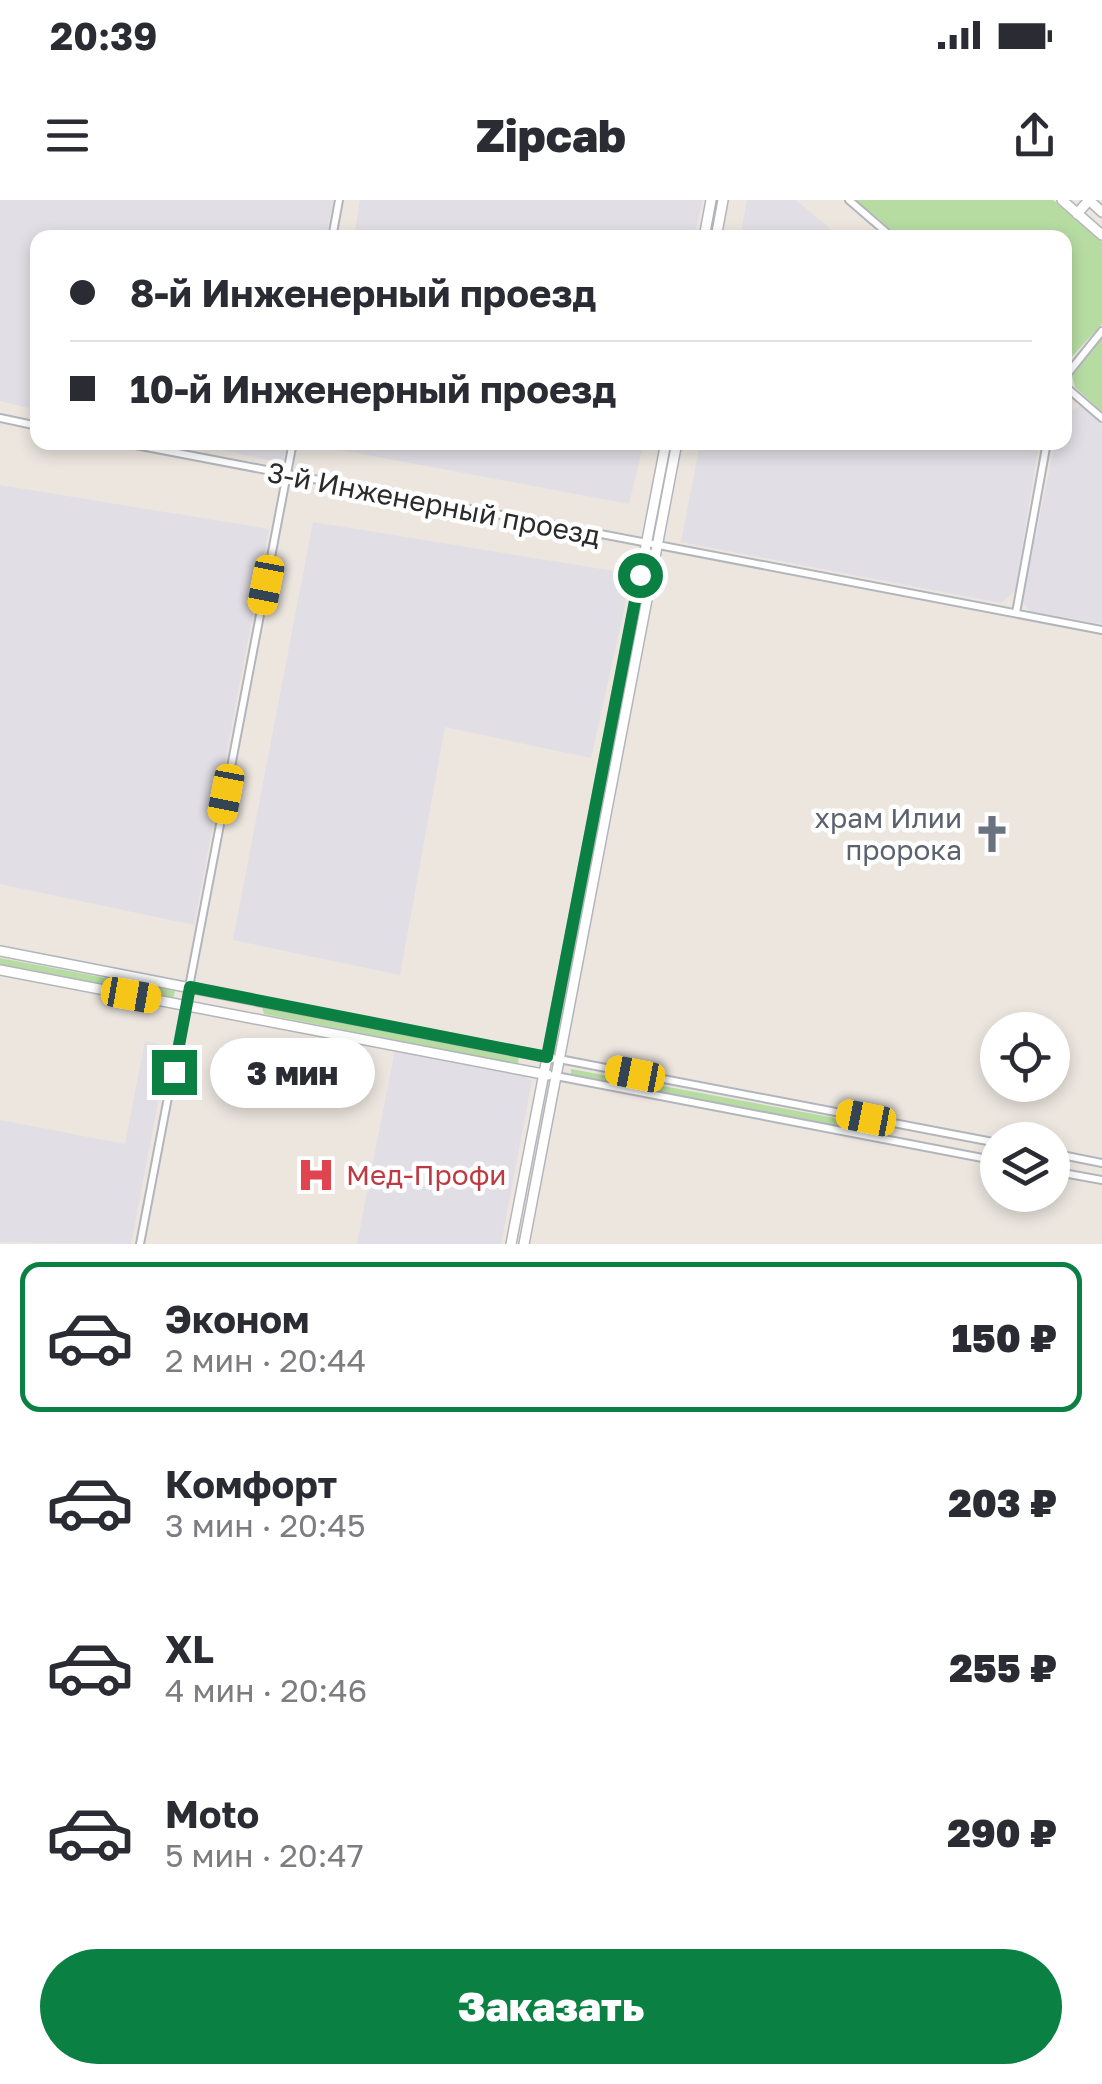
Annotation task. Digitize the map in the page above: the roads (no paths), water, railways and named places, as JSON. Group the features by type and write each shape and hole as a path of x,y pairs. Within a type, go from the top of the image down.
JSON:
{"street":[{"path":"334,230 340,200"},
{"path":"705,230 711,200"},
{"path":"717,230 723,200"},
{"path":"849,200 884,230"},
{"path":"1062,200 1102,235"},
{"path":"1077,214 1088,200 1102,212"},
{"path":"1072,368 1102,331"},
{"path":"1072,392 1102,418"},
{"path":"0,418 30,424"},
{"name":"3-й Инженерный проезд","path":"159,450 1102,630"},
{"path":"140,1244 291,450"},
{"path":"524,1244 640,640 665,450"},
{"path":"510,1244 628,637 676,450"},
{"path":"1016,613 1046,450"},
{"path":"628,637 640,640"},
{"path":"0,951 980,1140"},
{"path":"0,970 980,1159"},
{"path":"256,1018 260,1001"},
{"path":"756,1115 758,1098"},
{"path":"536,1115 548,1118"},
{"path":"901,1144 904,1126"},
{"path":"1070,1156 1102,1162"},
{"path":"1070,1174 1102,1180"}],"place":[{"name":"храм Илии пророка","path":"992,834"},
{"name":"Мед-Профи","path":"316,1175"}]}
